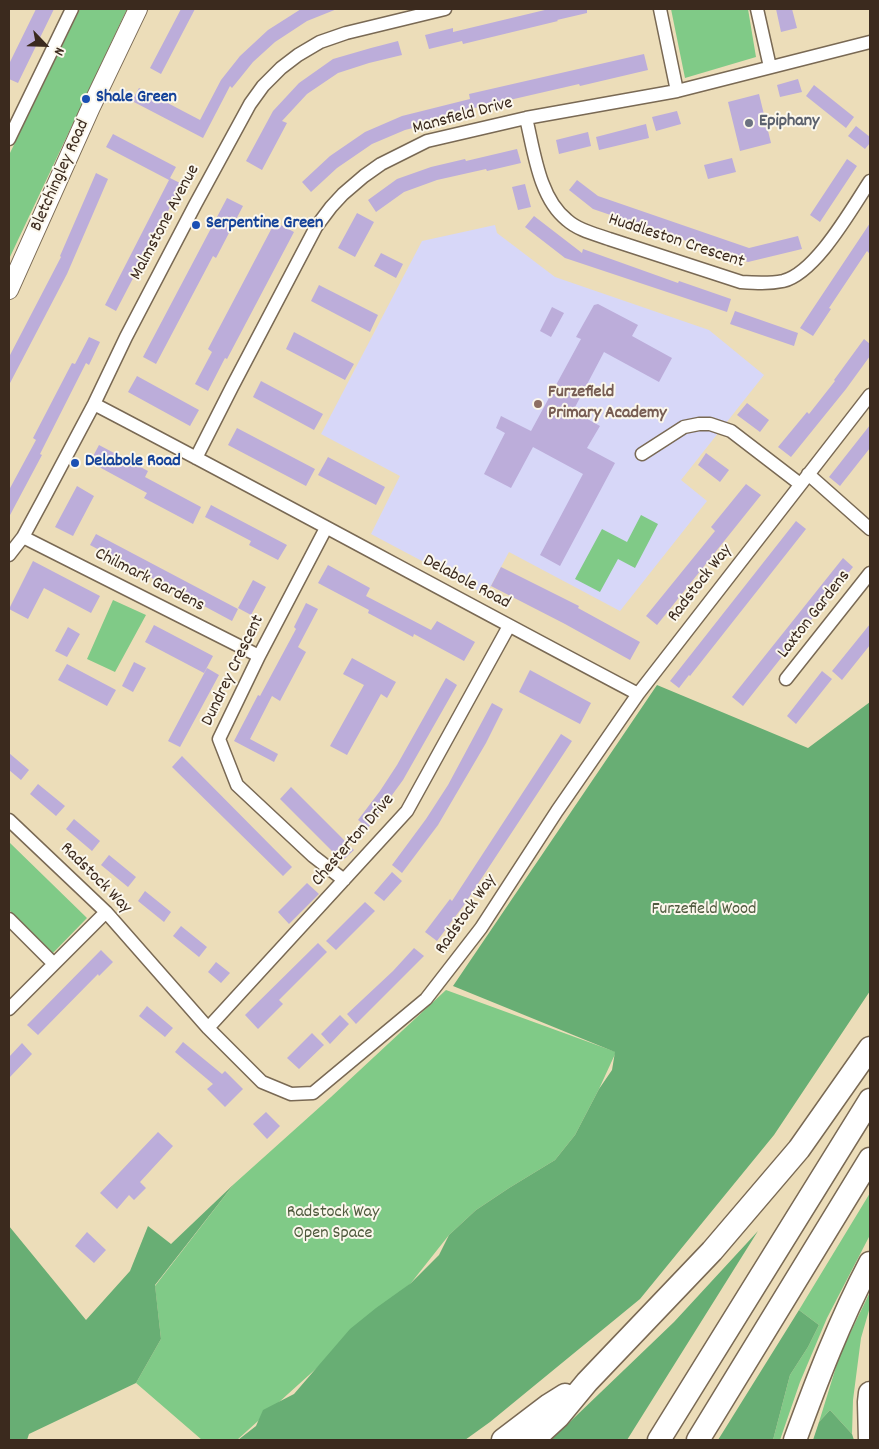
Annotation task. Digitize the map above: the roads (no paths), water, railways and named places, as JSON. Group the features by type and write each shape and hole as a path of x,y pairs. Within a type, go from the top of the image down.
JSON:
{"highway":[{"path":"533,1440 558,1417 588,1382 712,1251 798,1149 870,1048"},
{"path":"659,1440 870,1100"},
{"path":"698,1440 870,1160"},
{"path":"795,1440 814,1388 870,1263"},
{"path":"503,1440 549,1406 588,1382"},
{"path":"870,1393 870,1440"}],"street":[{"path":"9,139 72,9"},
{"name":"Bletchingley Road","path":"10,283 138,9"},
{"name":"Malmstone Avenue","path":"9,555 23,537 94,404 126,337 195,205 250,104 263,86 281,68 320,42 431,10 445,9"},
{"path":"660,9 677,90"},
{"path":"757,9 770,67"},
{"name":"Mansfield Drive","path":"196,458 316,228 343,194 381,164 427,141 526,118 677,90 870,42"},
{"name":"Huddleston Crescent","path":"526,118 545,190 552,203 567,221 609,240 741,282 784,281 804,271 826,247 870,180"},
{"name":"Radstock Way","path":"9,820 106,912 208,1028 262,1082 291,1094 313,1094 426,999 481,928 638,694 870,395"},
{"name":"Delabole Road","path":"94,404 638,694"},
{"path":"642,454 684,427 710,424 730,431 804,479 870,530"},
{"name":"Dundrey Crescent","path":"326,528 259,656 219,739 237,785 313,856 344,880"},
{"name":"Chilmark Gardens","path":"23,537 259,656"},
{"name":"Laxton Gardens","path":"786,679 870,573"},
{"name":"Chesterton Drive","path":"208,1028 406,811 509,626"},
{"path":"9,1009 106,912"},
{"path":"9,918 54,964"}],"place":[{"name":"Shale Green","path":"86,99"},
{"name":"Epiphany","path":"749,123"},
{"name":"Serpentine Green","path":"196,225"},
{"name":"Furzefield Primary Academy","path":"538,404"},
{"name":"Delabole Road","path":"75,463"}],"park label":[{"name":"Furzefield Wood","path":"704,911"},
{"name":"Radstock Way Open Space","path":"333,1224"}]}
